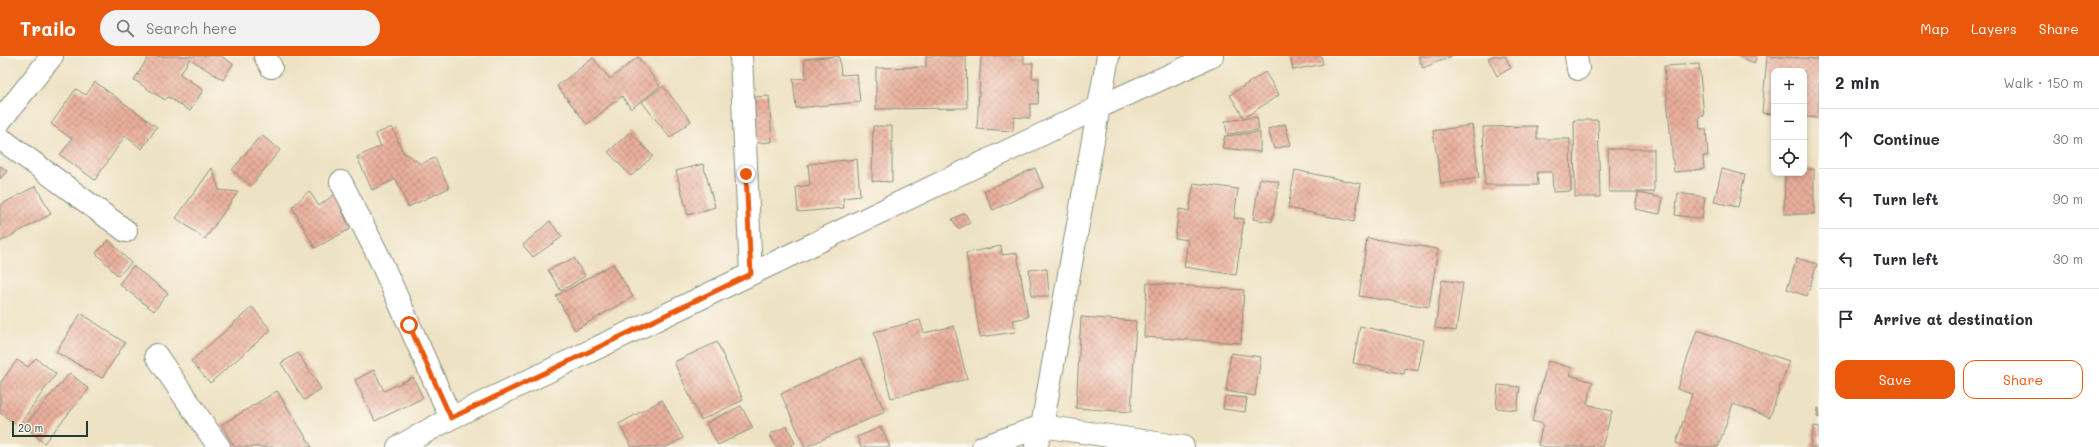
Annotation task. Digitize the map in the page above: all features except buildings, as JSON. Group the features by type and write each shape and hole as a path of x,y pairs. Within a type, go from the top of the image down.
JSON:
{"street":[{"path":"0,121 52,56"},
{"path":"741,56 751,274"},
{"path":"1036,447 1042,426 1097,108 1108,56"},
{"path":"398,447 451,418 1097,108 1212,56"},
{"path":"0,138 126,231"},
{"path":"341,182 378,255 451,418"},
{"path":"156,355 219,447"},
{"path":"983,447 1042,426 1183,447"}],"route":[{"path":"409,325 451,418 751,274 746,174"}]}
